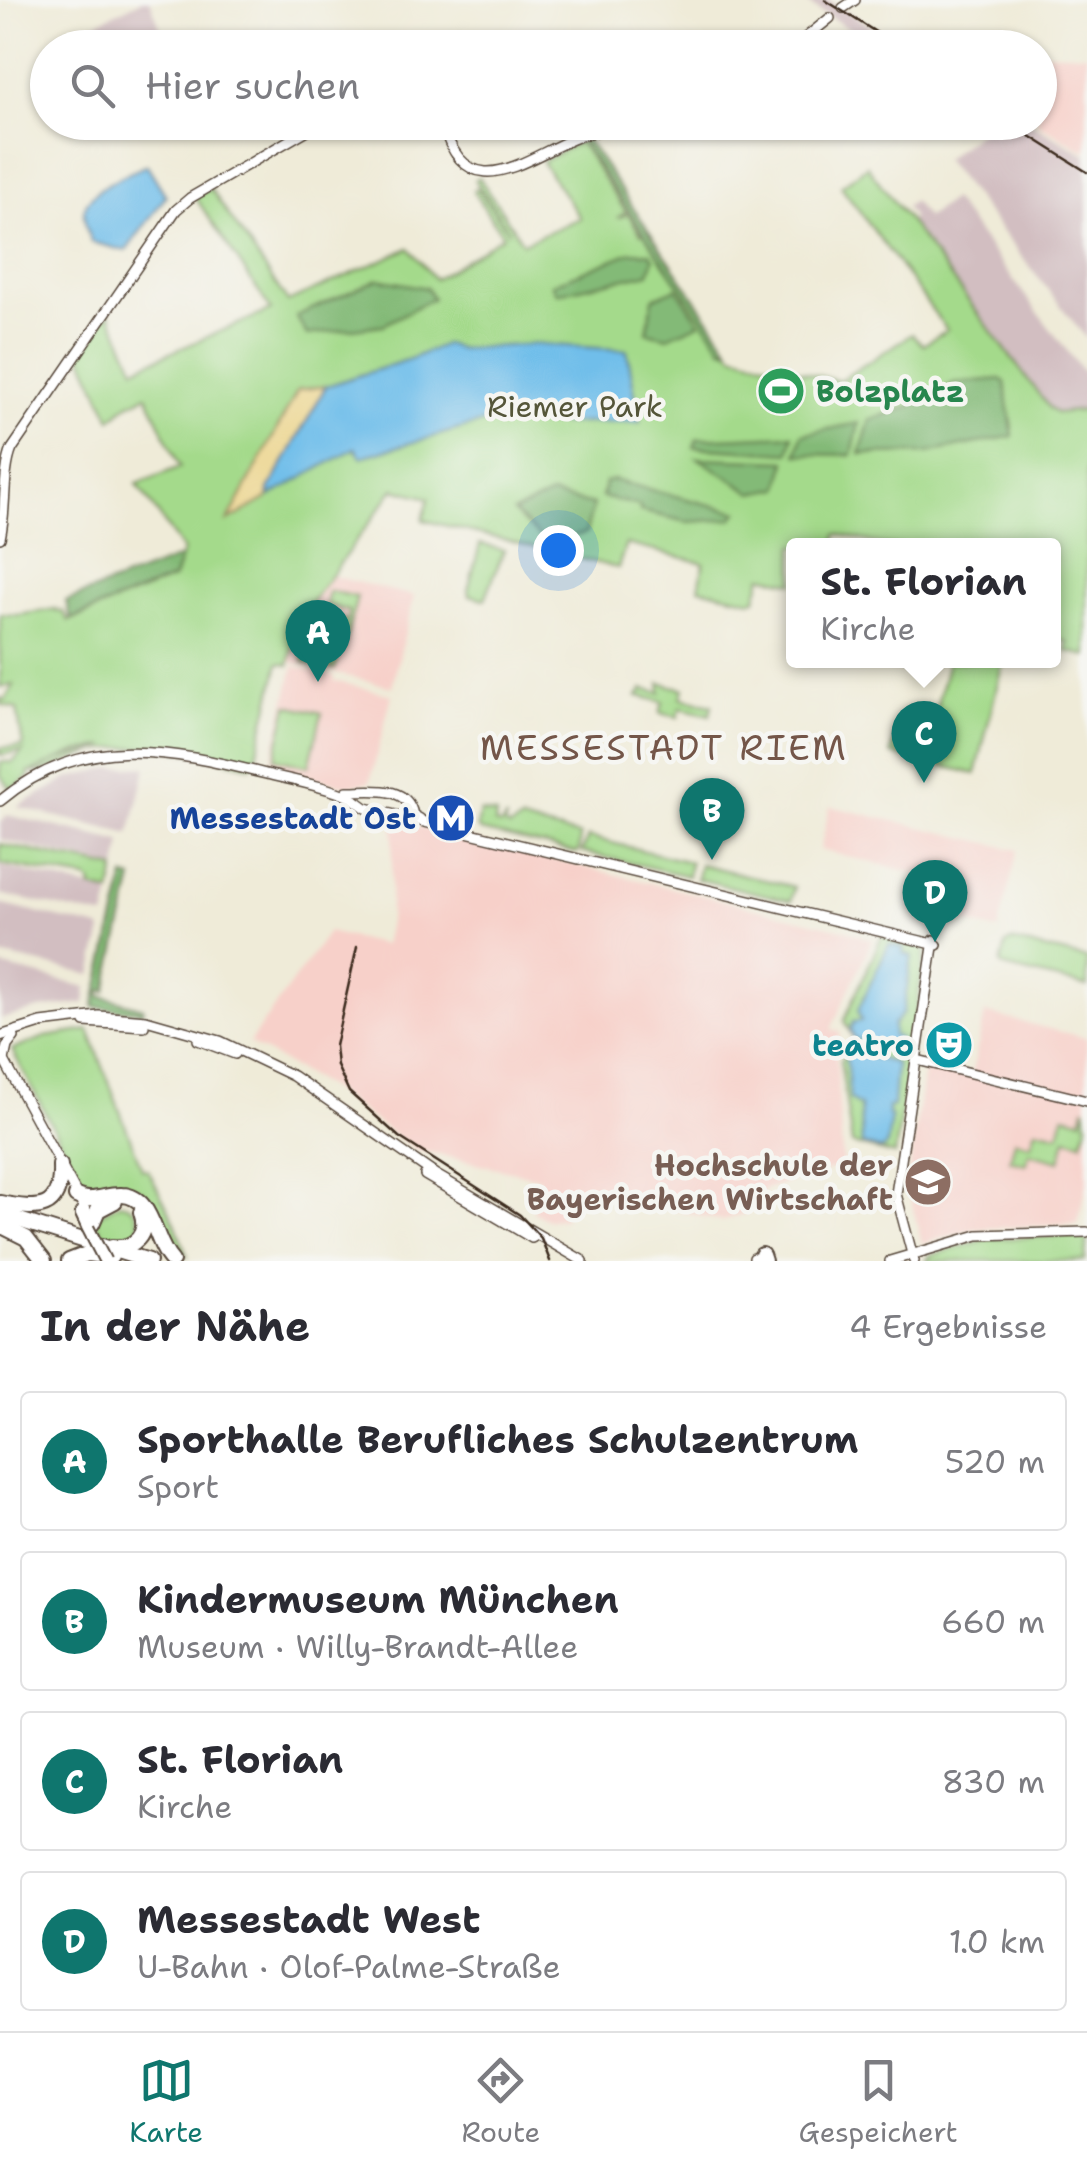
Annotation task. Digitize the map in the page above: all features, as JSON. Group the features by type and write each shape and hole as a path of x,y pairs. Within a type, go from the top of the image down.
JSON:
{"highway":[{"path":"0,1203 28,1208 47,1204 59,1190 60,1165"},
{"path":"84,1213 92,1201 126,1195 141,1202 162,1249 172,1261"},
{"path":"84,1213 118,1200 134,1204 142,1213 142,1234 134,1244 112,1257"},
{"path":"0,1220 67,1238 112,1257"},
{"path":"0,1220 26,1238 44,1261"},
{"path":"69,1261 87,1254 149,1261"}],"main road":[{"path":"843,8 855,0"},
{"path":"815,30 830,18"},
{"path":"0,538 7,497 6,468 12,449 176,210 290,140"},
{"path":"449,140 455,155 470,169 491,172 515,167 576,140"},
{"path":"0,802 27,782 60,766 94,755 132,750 185,755 357,795 367,788 405,797 410,802 406,814"},
{"path":"357,795 362,806 935,942 897,1190 915,1258"},
{"path":"0,1039 51,1021 100,1016 146,1020 220,1042 294,1076 436,1174 583,1261"},
{"path":"0,1039 63,1024 114,1022 167,1032 240,1056 310,1093 434,1180 571,1261"},
{"path":"14,1037 2,1056 84,1213 112,1257"},
{"path":"917,1060 1087,1101"},
{"path":"890,1261 915,1258 967,1236 1087,1232"}],"shaded area":[{"path":"142,0 150,0 161,30 82,30"},
{"path":"802,0 828,0 878,30 851,30"},
{"path":"1057,53 1087,54 1087,152 1057,135"},
{"path":"1057,138 1087,155 1087,339 944,159 969,140"},
{"path":"952,199 1087,377 1087,410 1056,413 1050,409 909,222 913,218 905,207 913,201 927,218"},
{"path":"332,576 414,596 392,687 290,662 300,618"},
{"path":"294,666 335,676 334,681 392,695 370,782 348,786 270,767"},
{"path":"147,766 130,834 17,807 69,778 112,768"},
{"path":"830,806 1018,850 998,931 949,918 953,882 820,850"},
{"path":"7,815 122,842 117,868 0,839 0,824"},
{"path":"394,821 845,930 872,940 831,1029 840,1032 836,1051 843,1166 762,1190 766,1206 722,1221 573,1185 564,1219 549,1220 533,1212 540,1178 415,1149 324,1085 249,1043 328,932 384,945 389,922"},
{"path":"0,866 111,893 105,917 0,894"},
{"path":"0,904 100,928 92,975 0,955"},
{"path":"0,966 87,987 85,1003 1,1019"},
{"path":"985,1013 1087,1038 1087,1183 1078,1224 974,1229 922,1244 907,1184 925,1065 971,1076"}],"green space":[{"path":"587,140 730,350 722,348 581,141"},
{"name":"Riemer Park","path":"579,142 626,212 617,218 628,214 641,234 649,231 733,354 839,381 912,334 923,345 947,330 841,186 867,166 1050,409 1056,413 1087,410 1087,656 1066,651 1068,642 1061,640 1061,538 854,538 837,534 836,538 786,538 786,581 762,576 756,599 751,600 699,588 704,563 626,544 618,568 423,520 429,498 394,489 300,618 289,665 279,663 255,763 251,766 175,750 136,747 98,751 32,773 53,762 28,773 30,777 11,789 0,775 0,762 13,762 23,751 0,755 0,748 23,746 17,709 0,704 0,698 5,700 14,685 0,687 0,614 56,609 69,621 174,578 183,550 137,484 180,467 147,395 128,404 111,419 81,353 109,312 135,368 271,310 195,197 210,188 288,302 409,248 435,279 503,236 473,191 477,188 509,232 475,180 479,177 523,243 580,218 542,162"},
{"path":"631,252 650,253 654,258 649,273 557,293 552,284"},
{"path":"378,279 427,288 433,298 383,325 307,335 296,316"},
{"path":"677,288 700,323 668,337 647,332 653,298"},
{"path":"1000,379 1005,382 1013,436 927,453 860,454 870,420 908,407 954,383"},
{"path":"859,423 852,455 797,454 802,434"},
{"path":"793,435 789,453 694,447 697,439"},
{"path":"698,458 786,461 780,488 753,493"},
{"path":"613,480 738,512 732,519 688,522 640,511 640,506 602,497 605,482"},
{"path":"551,495 593,505 586,533 546,543 513,512"},
{"path":"480,544 504,550 485,599 469,595 468,590"},
{"path":"181,557 174,578 71,619 66,601"},
{"path":"329,591 357,597 344,650 340,650 335,669 303,662 314,614 347,621 349,611 326,605"},
{"path":"946,668 1001,668 976,774 891,754 896,731 909,734 907,744 926,748"},
{"path":"660,683 684,689 681,698 712,705 710,715 680,708 678,717 660,713 663,702 638,696 643,689 661,693"},
{"path":"288,705 322,713 309,766 275,758"},
{"path":"480,812 496,815 495,824 501,826 506,818 505,825 510,828 521,821 580,836 579,851 480,831"},
{"path":"588,837 690,862 688,876 582,852"},
{"path":"0,844 116,869 111,893 91,888 87,879 0,864"},
{"path":"700,864 794,887 791,901 697,879"},
{"path":"125,877 133,879 106,991 101,990 100,996 143,1008 142,1012 94,1007"},
{"path":"882,936 926,948 895,1155 852,1144 840,1060 850,1052 854,1039 844,1021"},
{"path":"1011,941 1087,959 1087,987 1004,967 1001,963 1006,944"},
{"path":"89,1030 142,1169 148,1170 187,1256 177,1249 145,1193 121,1185 91,1193 86,1190 12,1050 45,1037"},
{"path":"1085,1107 1087,1125 1082,1142 1066,1138 1060,1161 1029,1153 1026,1164 1010,1160 1015,1140 1031,1144 1036,1129 1059,1134 1064,1115 1082,1119"},
{"path":"119,1203 136,1212 140,1232 118,1244 106,1240 97,1223 98,1215"},
{"path":"1087,1235 1085,1261 927,1261 929,1256 986,1239"}],"sand":[{"path":"326,386 269,490 269,497 228,521 298,390"}],"water":[{"path":"147,165 166,196 126,251 91,242 84,218 87,203 110,182"},
{"path":"445,344 459,349 537,344 627,350 640,422 517,424 513,414 361,457 355,448 269,497 269,490 326,386"},
{"path":"889,944 904,948 903,953 912,956 903,1013 893,1025 893,1036 900,1038 898,1049 854,1039 850,1030 853,1022 861,1021 858,1010"},
{"path":"852,1052 896,1063 893,1106 888,1107 891,1117 887,1145 881,1150 862,1145 860,1106 850,1100 846,1056"}],"railway":[{"path":"825,0 872,30"},
{"path":"1036,140 1087,172"},
{"path":"357,947 335,1046 337,1066 349,1092 399,1137 520,1215 541,1238 550,1261"}],"place":[{"name":"Bolzplatz","path":"781,391"},
{"name":"Sporthalle Berufliches Schulzentrum","path":"318,682"},
{"name":"St. Florian","path":"924,783"},
{"name":"Messestadt Ost","path":"451,818"},
{"name":"Kindermuseum München","path":"712,860"},
{"name":"Messestadt West","path":"935,942"},
{"name":"teatro","path":"949,1045"},
{"name":"Hochschule der Bayerischen Wirtschaft","path":"928,1182"}],"district":[{"name":"MESSESTADT RIEM","path":"664,747"}]}
